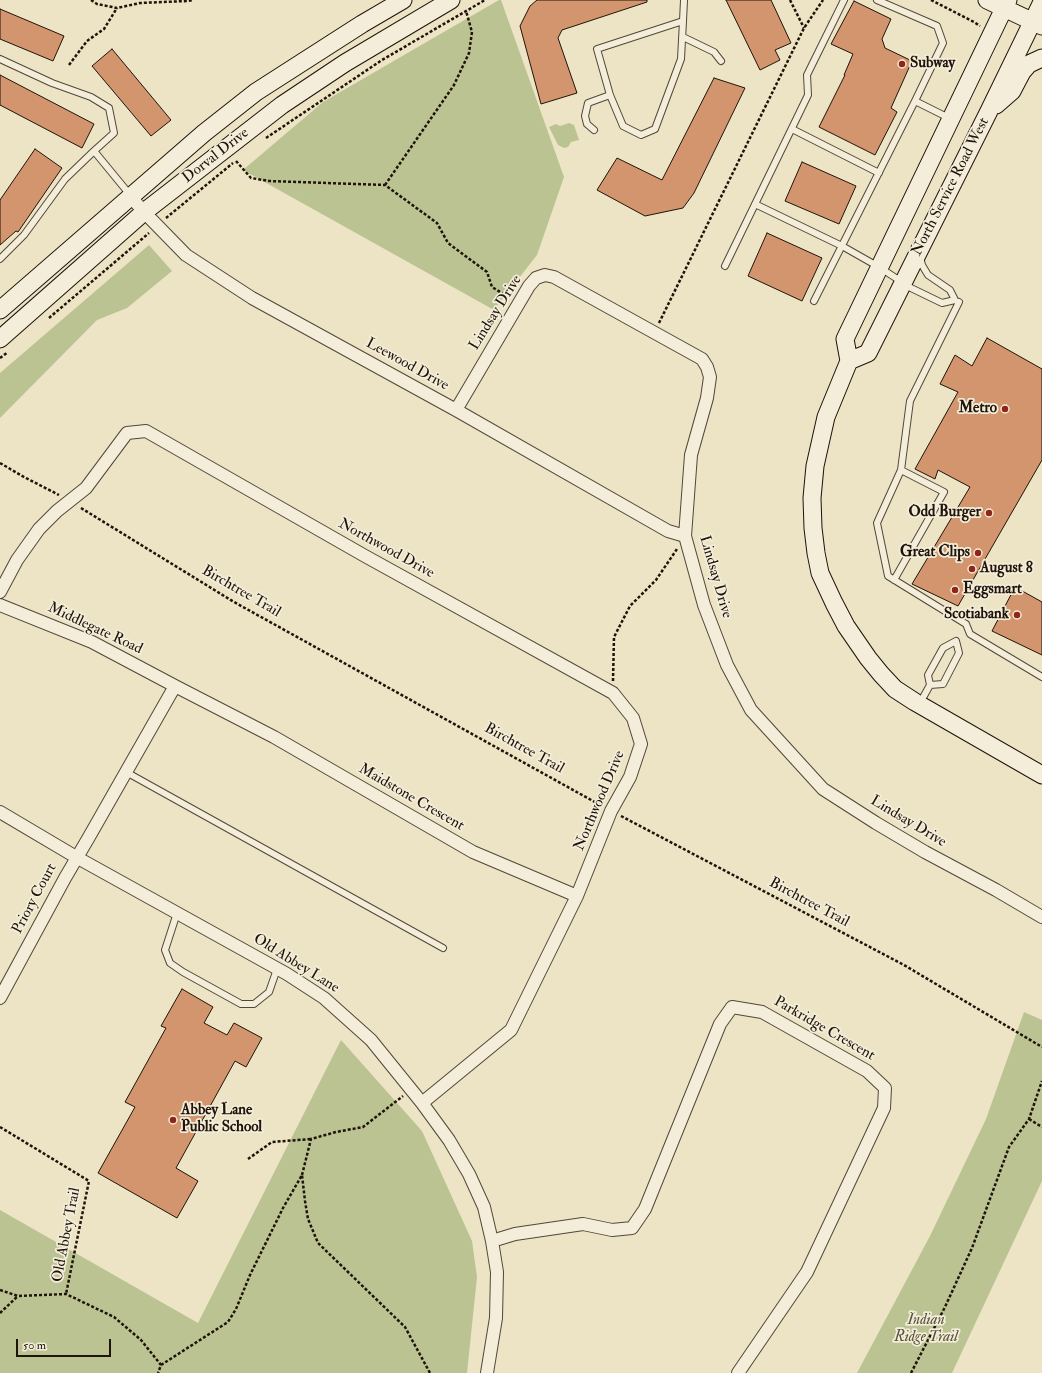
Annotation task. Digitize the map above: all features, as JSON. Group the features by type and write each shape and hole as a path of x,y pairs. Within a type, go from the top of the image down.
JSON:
{"street":[{"name":"Dorval Drive","path":"0,310 204,133 256,92 362,24 403,0"},
{"name":"Dorval Drive","path":"6,344 144,212 282,105 345,63 451,0"},
{"path":"987,0 1006,4 1038,24"},
{"name":"North Service Road West","path":"1006,4 845,339 849,361 868,353 989,110 1038,24 1042,2"},
{"path":"989,110 1012,91 1022,72 1029,64 1042,58"},
{"name":"Leewood Drive","path":"131,196 157,226 186,255 252,298 456,410 668,531 685,536"},
{"name":"Lindsay Drive","path":"456,410 529,286 536,278 545,275 554,277 702,359 707,367 710,377 707,398 691,455 685,536 709,619 727,665 751,710 823,789 925,852 1042,916"},
{"path":"849,361 826,417 815,466 812,498 813,528 820,573 846,626 868,658 896,689 919,704 1042,775"},
{"name":"Northwood Drive","path":"0,592 17,560 38,529 86,488 127,432 146,431 365,556 613,693 633,718 641,744 630,777 612,811 577,896"},
{"name":"Middlegate Road","path":"0,605 92,642 176,686"},
{"path":"76,857 176,686"},
{"name":"Maidstone Crescent","path":"176,686 274,737 473,852 577,896"},
{"name":"Old Abbey Lane","path":"0,812 76,857 277,969 324,998 371,1040 422,1103 449,1140 469,1174 484,1207 497,1272 496,1318 487,1373"},
{"name":"Priory Court","path":"0,998 76,857"},
{"path":"422,1103 511,1030 577,896"},
{"name":"Parkridge Crescent","path":"492,1241 515,1234 583,1224 612,1230 632,1228 645,1209 720,1024 732,1007 762,1012 867,1071 885,1088 884,1108 807,1272 738,1373"}],"lane":[{"path":"683,21 597,49 610,95 623,126 641,135 655,130 681,60 682,37 683,21 684,0"},
{"path":"725,266 808,95 807,75 844,0"},
{"path":"814,301 943,43 937,26 877,0"},
{"path":"682,37 714,52 721,61"},
{"path":"0,59 52,83 91,97 109,108 114,133 66,179 24,235 0,259"},
{"path":"594,130 587,124 585,116 588,103 610,95"},
{"path":"915,101 951,119"},
{"path":"792,129 879,173"},
{"path":"94,151 131,196"},
{"path":"755,204 842,246 879,267 911,288 942,303 955,300 950,290 928,275 922,265 918,252"},
{"path":"959,302 910,401 900,470 877,523 888,576 966,624 970,634 1042,677"},
{"path":"894,580 944,492 900,470"},
{"path":"919,704 930,685 928,675 943,648 956,641 959,653 943,684 930,685"},
{"path":"126,772 443,948"},
{"path":"177,913 165,950 170,962 183,972 240,1004 254,1004 269,992 277,969"}],"path":[{"path":"91,0 97,4 117,8 140,3 187,2 193,0"},
{"path":"262,140 382,60 485,0"},
{"path":"790,0 804,28"},
{"path":"654,332 804,28 824,0"},
{"path":"69,65 87,41 104,29 117,8"},
{"path":"385,185 454,85 469,54 472,32 466,10"},
{"path":"48,318 241,157"},
{"path":"236,161 251,178 269,181 385,185 437,223 448,243 487,272 492,287 518,303"},
{"path":"0,358 6,344"},
{"name":"Birchtree Trail","path":"0,462 24,477 70,501 234,602 612,811 904,965 1042,1048"},
{"path":"613,693 614,637 630,606 656,580 685,536"},
{"path":"911,1373 945,1307 972,1248 1009,1147 1029,1119 1042,1077"},
{"path":"248,1159 272,1142 311,1139 363,1127 411,1089"},
{"path":"1029,1119 1042,1127"},
{"name":"Old Abbey Trail","path":"0,1126 88,1181 66,1294"},
{"path":"158,1373 161,1365 228,1322 236,1309 250,1275 283,1208 302,1175 311,1139"},
{"path":"302,1175 304,1201 308,1219 318,1243 405,1327 430,1373"},
{"name":"Old Abbey Trail","path":"0,1290 18,1296 66,1294 114,1317 141,1340 161,1365"},
{"path":"0,1313 18,1296"}],"green space":[{"path":"501,0 564,177 537,255 494,310 243,170 323,102"},
{"path":"569,123 574,125 579,140 571,142 568,147 564,148 558,145 549,127 556,124 560,126"},
{"path":"149,245 172,271 127,308 97,320 0,418 0,373"},
{"name":"Indian Ridge Trail","path":"1024,1012 1042,1020 1042,1181 952,1373 857,1373 930,1236 986,1119"},
{"path":"341,1040 422,1131 472,1241 477,1277 467,1373 0,1373 0,1210 198,1323"}],"building":[{"path":"537,0 647,0 647,2 562,30 558,38 577,93 541,104 520,26 530,6"},
{"path":"726,0 771,0 791,43 775,50 780,60 760,70"},
{"path":"854,1 891,19 882,39 885,48 912,61 891,108 897,112 875,155 819,127 845,75 853,54 831,44"},
{"path":"0,9 64,36 53,61 0,39"},
{"path":"112,49 171,120 151,136 92,66"},
{"path":"0,75 94,124 82,148 0,105"},
{"path":"714,78 745,88 694,193 683,208 645,216 597,190 617,158 662,180"},
{"path":"35,149 62,168 18,232 16,231 0,245 0,200"},
{"path":"802,162 856,186 839,224 785,201"},
{"path":"767,233 822,258 802,301 748,276"},
{"path":"987,338 1042,369 1042,460 958,606 912,584 970,487 938,470 935,479 915,469 958,392 940,384 955,355 972,366"},
{"path":"1015,587 1042,602 1042,655 992,631"},
{"path":"182,989 213,1007 204,1023 227,1035 234,1023 262,1038 246,1067 235,1061 176,1168 198,1181 177,1218 98,1173 135,1107 125,1102 166,1028 161,1026"}],"place":[{"name":"Subway","path":"902,64"},
{"name":"Metro","path":"1005,409"},
{"name":"Odd Burger","path":"989,513"},
{"name":"Great Clips","path":"978,553"},
{"name":"August 8","path":"972,569"},
{"name":"Eggsmart","path":"955,590"},
{"name":"Scotiabank","path":"1017,615"},
{"name":"Abbey Lane Public School","path":"173,1120"}]}
